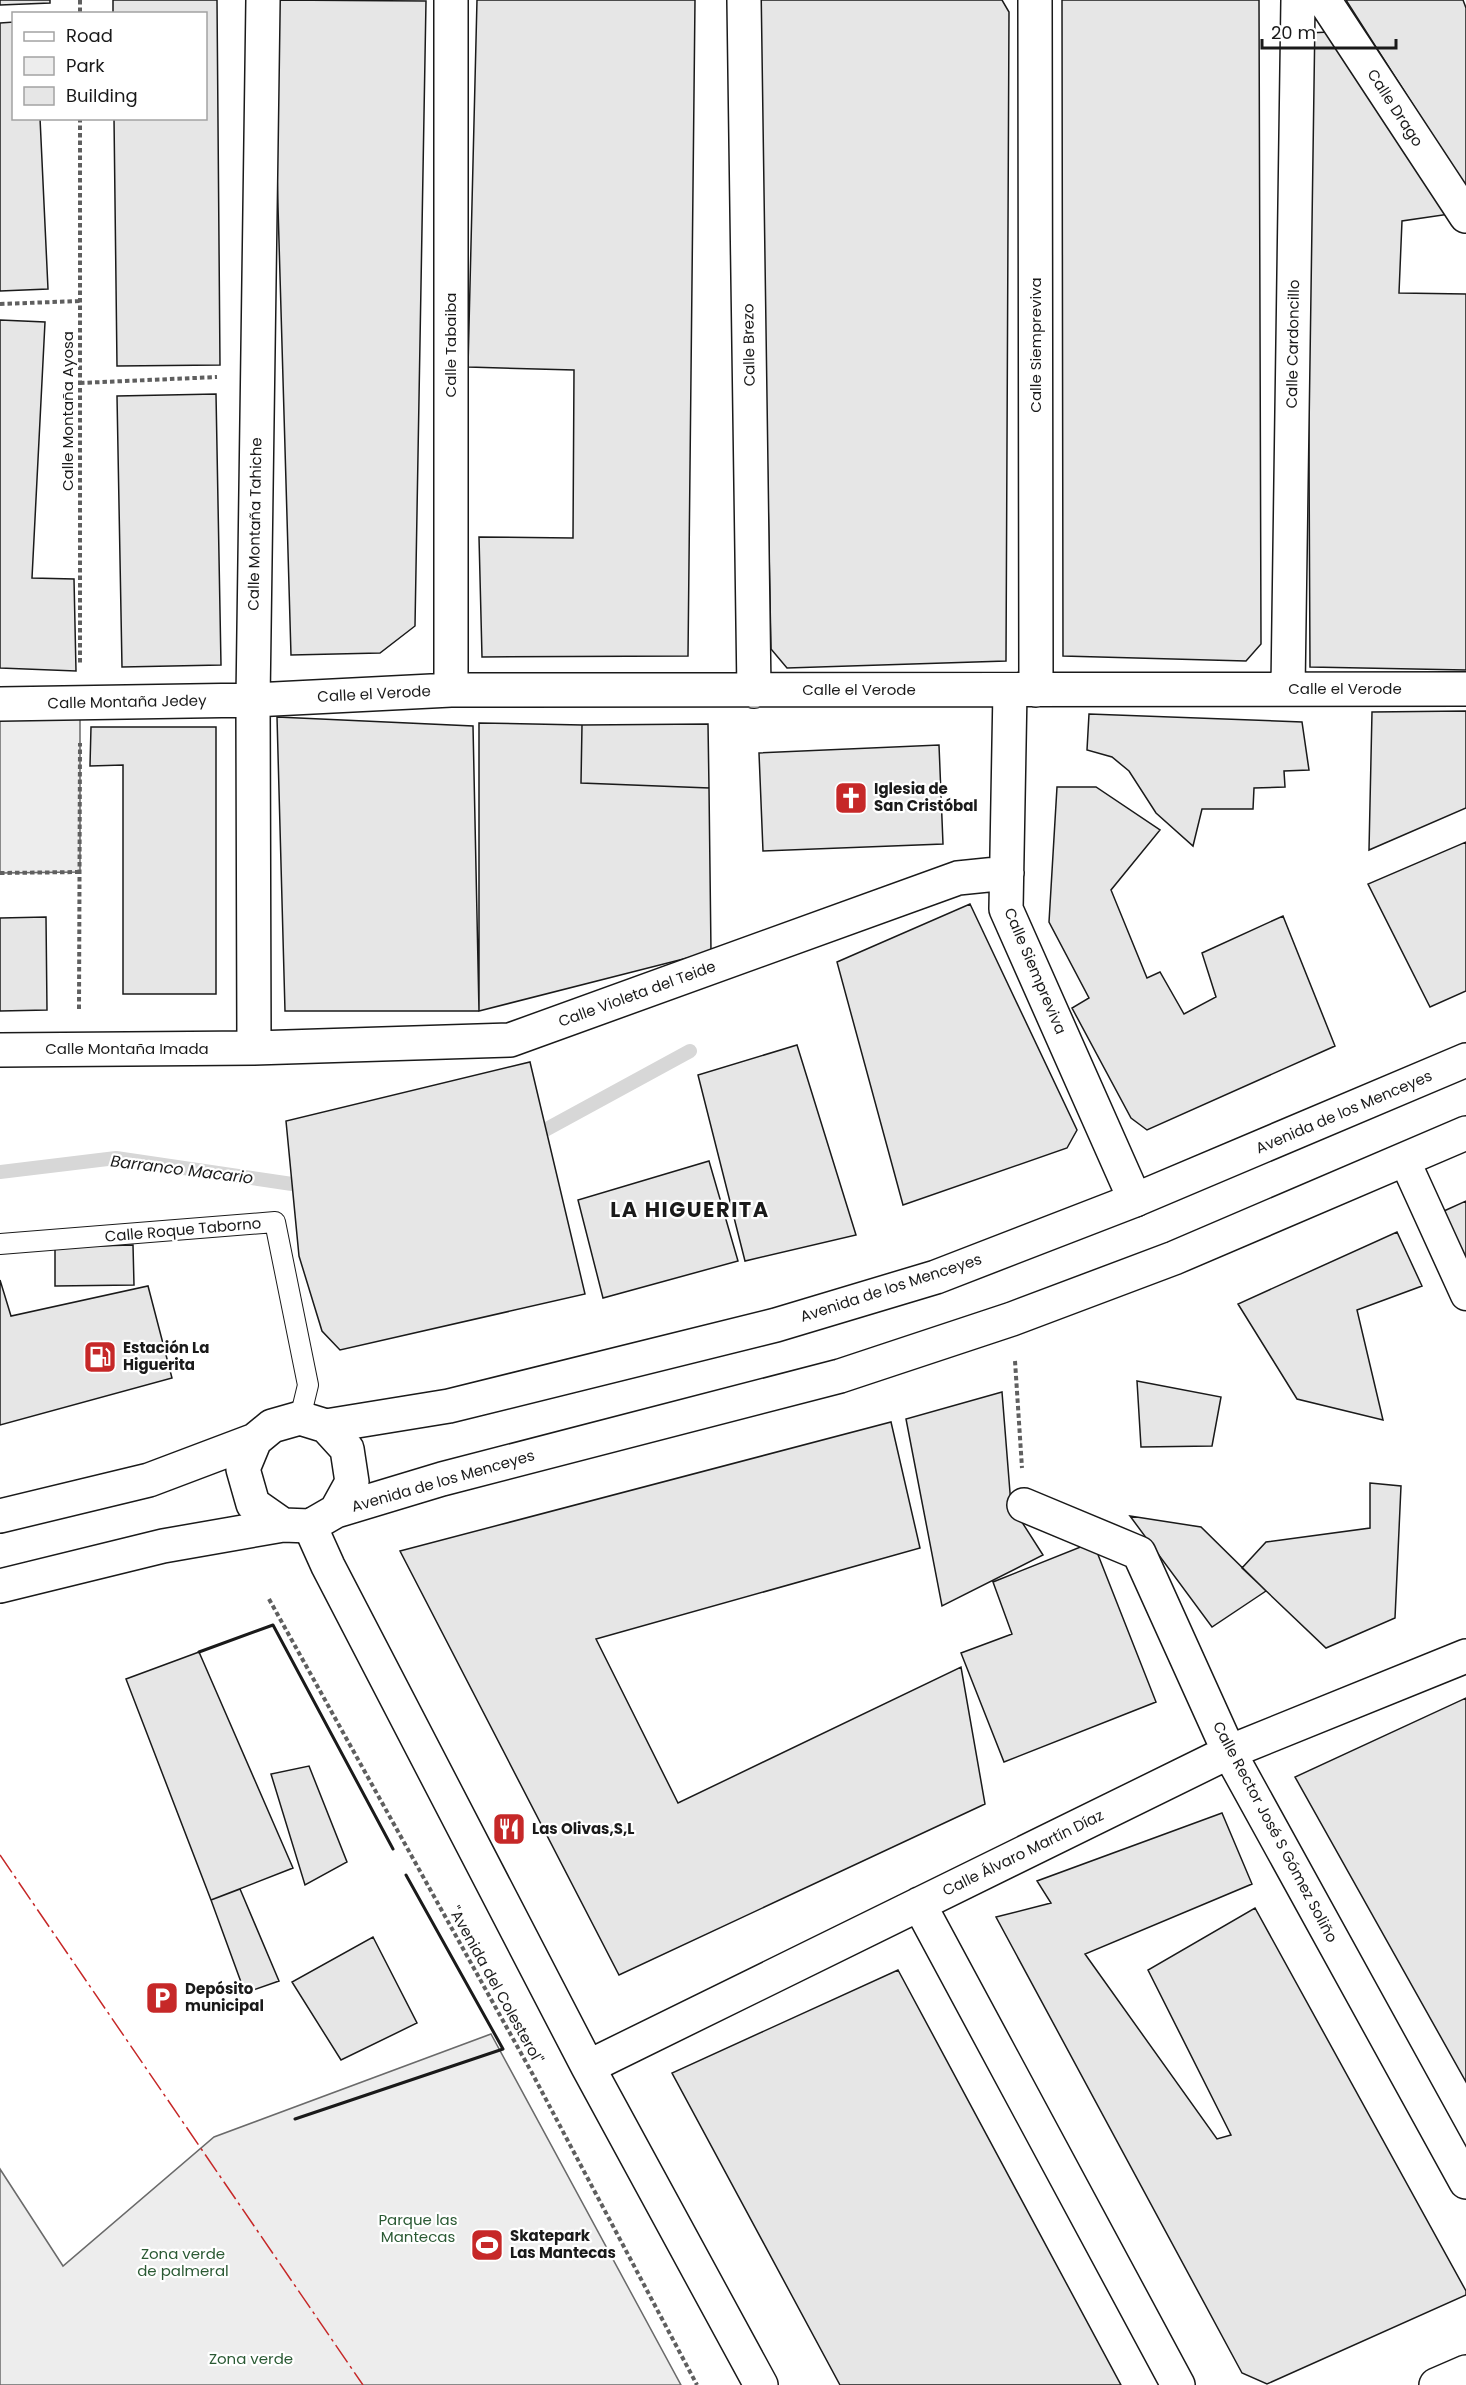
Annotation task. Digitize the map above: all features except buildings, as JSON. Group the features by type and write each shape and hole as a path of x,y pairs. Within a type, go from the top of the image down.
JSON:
{"street":[{"name":"Calle Montaña Tahiche","path":"254,1048 253,700 262,0"},
{"name":"Calle Tabaiba","path":"451,0 451,690"},
{"name":"Calle Brezo","path":"744,0 754,690"},
{"name":"Calle Siempreviva","path":"1035,0 1023,690 1006,909 1135,1200"},
{"name":"Calle Cardoncillo","path":"1288,688 1299,0"},
{"name":"Calle Drago","path":"1324,0 1466,216"},
{"name":"Calle el Verode","path":"253,700 451,690 1466,689"},
{"name":"Calle Montaña Jedey","path":"0,704 253,700"},
{"name":"Calle Violeta del Teide","path":"254,1048 510,1040 958,878 1007,873"},
{"name":"Calle Montaña Imada","path":"0,1050 254,1048"},
{"name":"Avenida de los Menceyes","path":"313,1422 449,1406 776,1325 936,1277 1135,1200 1466,1060"},
{"name":"Avenida de los Menceyes","path":"0,1586 164,1546 310,1521 442,1479 840,1376 1012,1319 1174,1258 1466,1133"},
{"path":"1404,1159 1466,1295"},
{"path":"0,1516 149,1480 255,1440 272,1426 313,1422 347,1449 352,1482 310,1521"},
{"path":"255,1440 243,1469 253,1504 310,1521"},
{"name":"Calle Rector José S Gómez Soliño","path":"1024,1505 1139,1553 1229,1752 1466,2182"},
{"path":"310,1521 333,1577 588,2067 761,2385"},
{"name":"Calle Álvaro Martín Díaz","path":"588,2067 1229,1752 1466,1656"},
{"path":"919,1904 1178,2385"},
{"path":"1436,2385 1466,2372"}],"lane":[{"name":"Calle Roque Taborno","path":"0,1244 275,1222 308,1385 313,1422"}],"path":[{"name":"Calle Montaña Ayosa","path":"78,1050 81,704 80,120"},
{"path":"0,304 80,301"},
{"path":"80,383 257,375"},
{"path":"0,873 80,872"},
{"path":"1012,1319 1024,1505"},
{"name":"\"Avenida del Colesterol\"","path":"268,1599 532,2073 697,2385"}],"green space":[{"path":"80,703 80,872 0,873 0,704"},
{"name":"Parque las Mantecas","path":"491,2034 681,2385 0,2385 0,2169 63,2266 214,2137"}],"waterway":[{"path":"545,1130 690,1051"},
{"name":"Barranco Macario","path":"0,1172 116,1158 292,1184"}],"wall":[{"path":"199,1652 273,1625 393,1849"},
{"path":"295,2119 503,2049 406,1875"}],"power":[{"path":"0,1855 363,2385"}],"place":[{"name":"Iglesia de San Cristóbal","path":"851,798"},
{"name":"Estación La Higuerita","path":"100,1357"},
{"name":"Las Olivas,S,L","path":"509,1829"},
{"name":"Depósito municipal","path":"162,1998"},
{"name":"Skatepark Las Mantecas","path":"487,2245"}],"district":[{"name":"LA HIGUERITA","path":"690,1210"}],"park label":[{"name":"Zona verde de palmeral","path":"183,2262"},
{"name":"Zona verde","path":"251,2359"}]}
